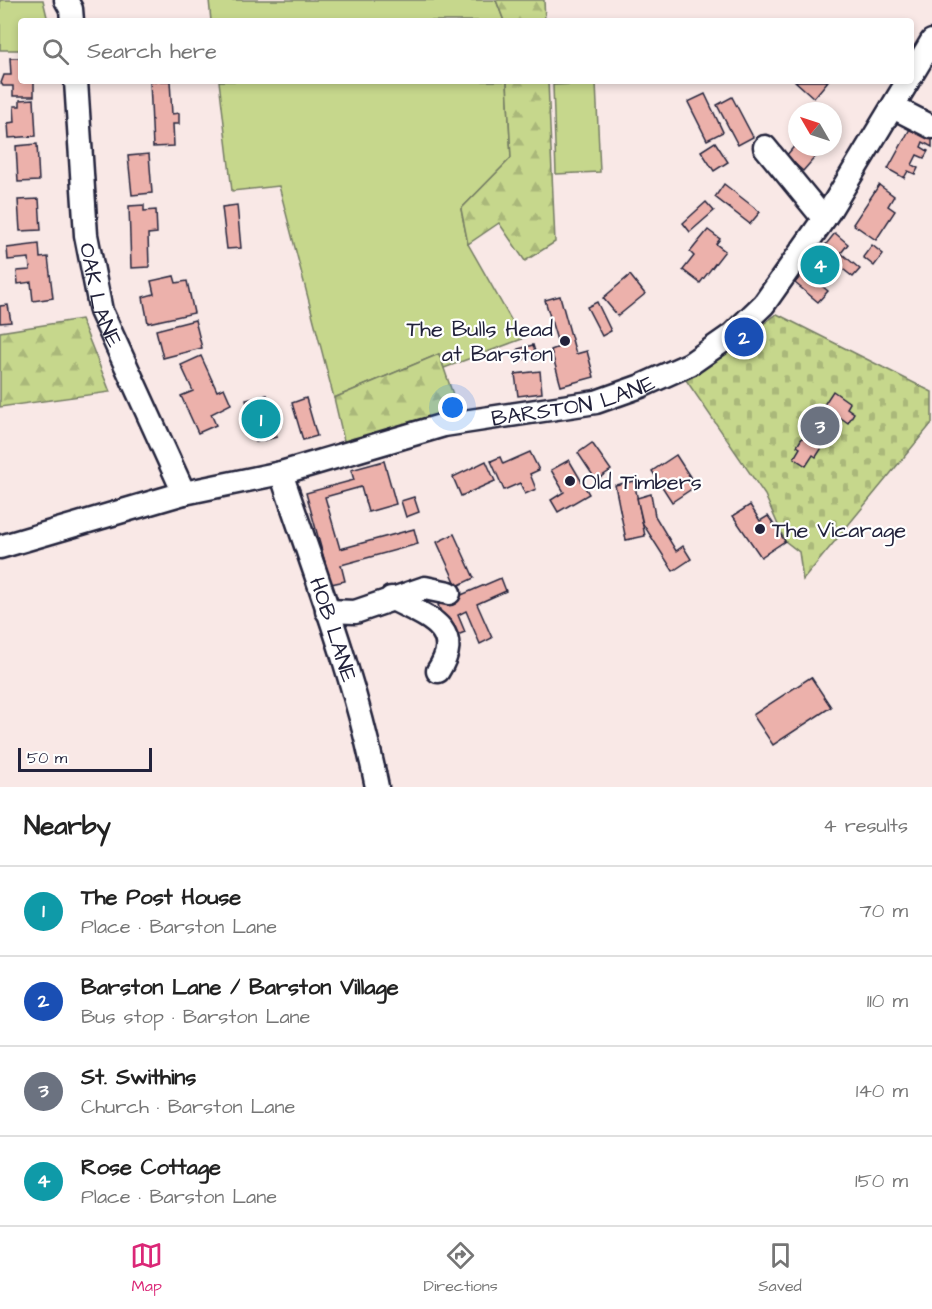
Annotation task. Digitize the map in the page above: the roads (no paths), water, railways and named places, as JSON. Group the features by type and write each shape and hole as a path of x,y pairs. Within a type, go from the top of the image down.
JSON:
{"street":[{"path":"66,0 71,18"},
{"path":"914,71 932,41"},
{"name":"OAK LANE","path":"76,84 86,235 101,311 184,494"},
{"name":"BARSTON LANE","path":"0,547 184,494 281,473 444,426 596,402 641,386 690,364 733,334 764,304 824,219 906,84"},
{"path":"893,107 932,127"},
{"path":"765,147 824,219"},
{"name":"HOB LANE","path":"281,473 370,749 377,787"},
{"path":"327,611 355,612 425,588 450,592"},
{"path":"391,598 419,610 437,623 449,645 447,656 438,671"}],"place":[{"name":"Rose Cottage","path":"820,265"},
{"name":"Barston Lane / Barston Village","path":"744,337"},
{"name":"The Bulls Head at Barston","path":"565,341"},
{"name":"The Post House","path":"261,419"},
{"name":"St. Swithins","path":"820,426"},
{"name":"Old Timbers","path":"570,481"},
{"name":"The Vicarage","path":"760,529"}]}
